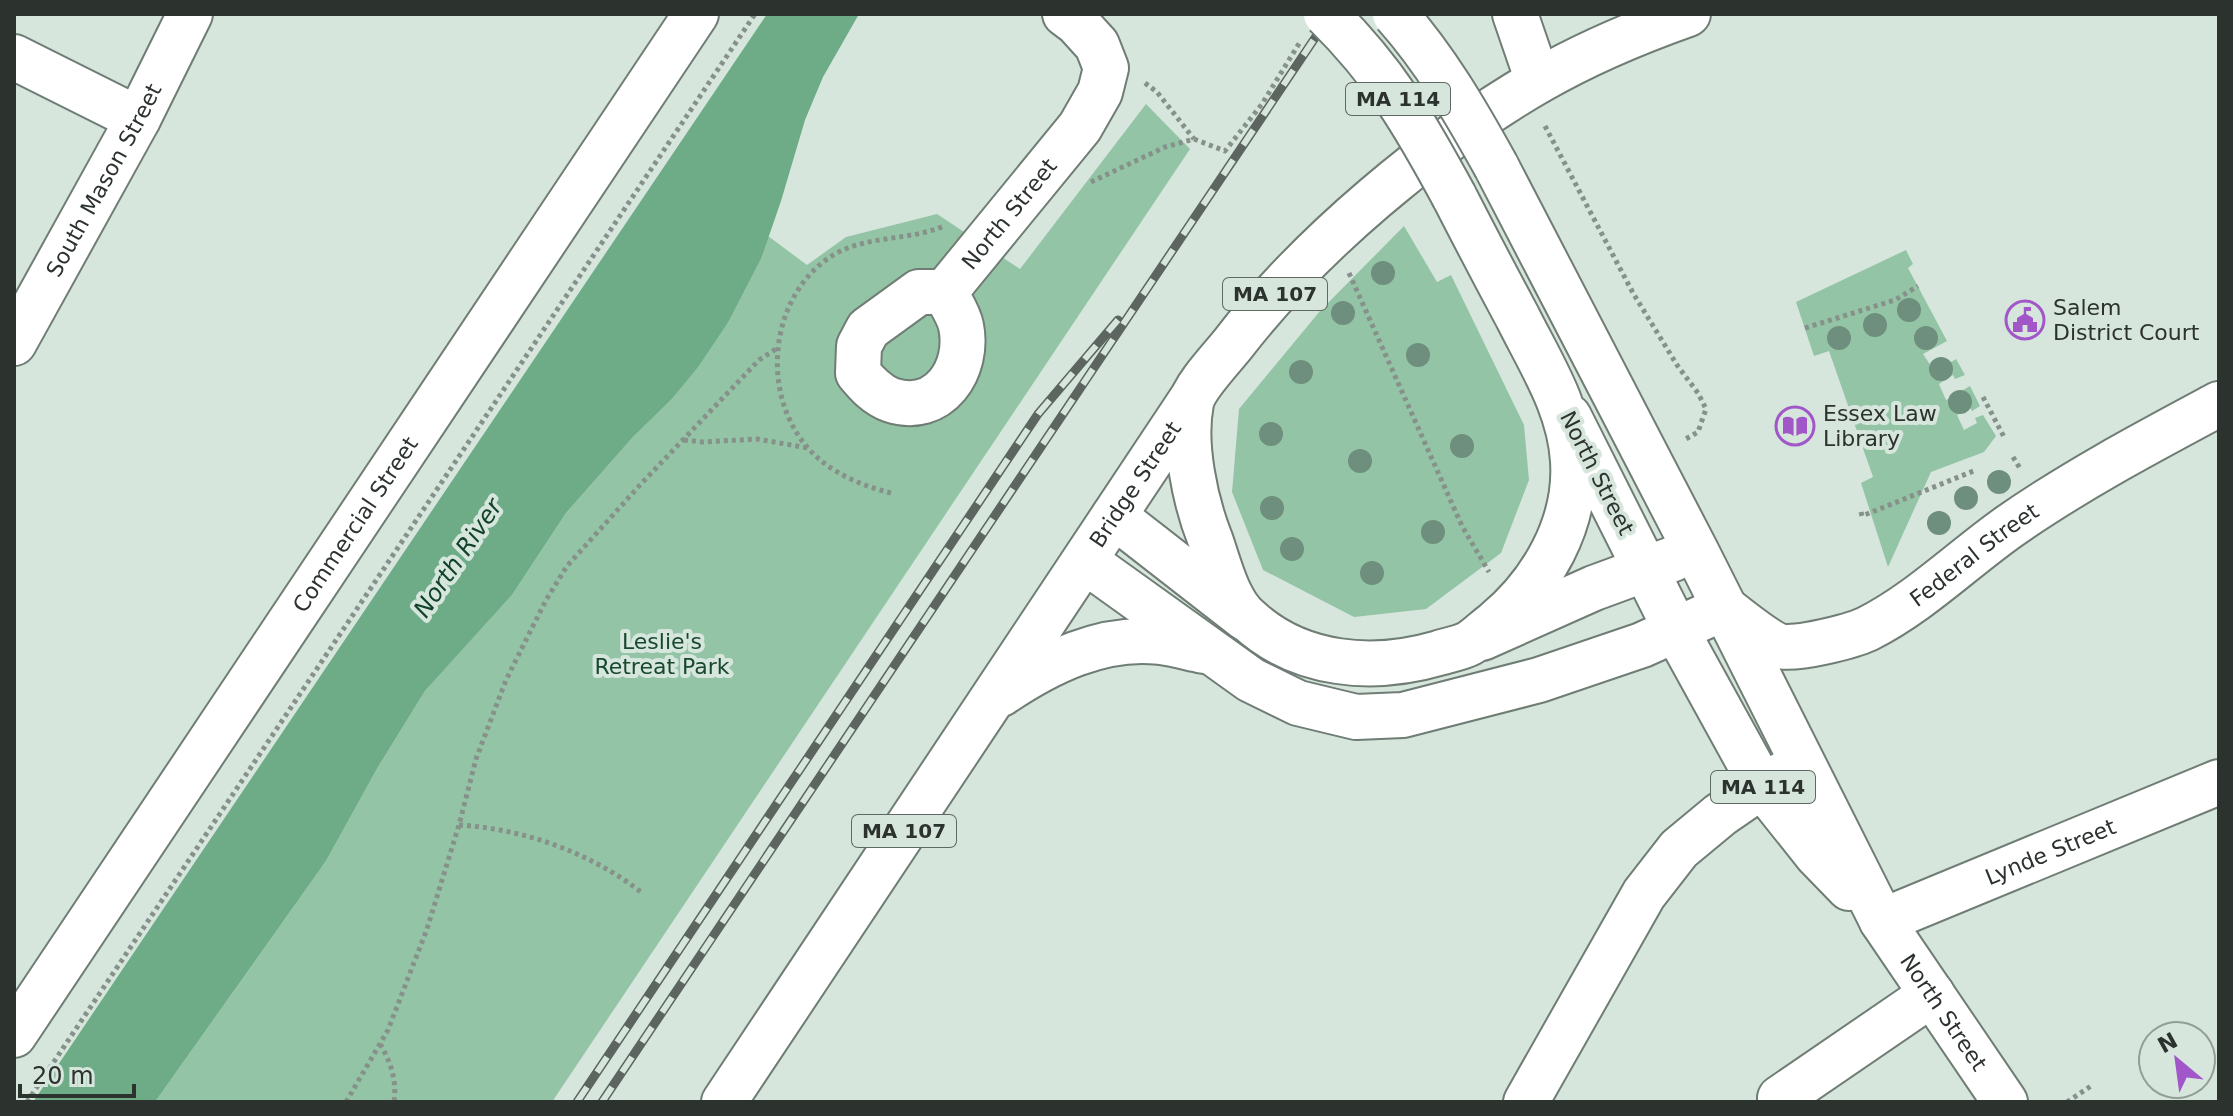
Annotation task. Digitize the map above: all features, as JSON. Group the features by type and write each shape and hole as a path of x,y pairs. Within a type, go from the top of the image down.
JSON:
{"main road":[{"name":"South Mason Street","path":"14,343 138,119 190,14"},
{"name":"Commercial Street","path":"14,1035 696,14"},
{"name":"North Street","path":"945,292 1080,127 1100,92 1106,68 1097,45 1065,14"},
{"name":"North Street","path":"1395,14 1420,42 1447,81 1496,166 1696,551 1882,921 2005,1102"},
{"path":"1515,14 1532,85"},
{"name":"Bridge Street","path":"724,1102 1191,400 1253,318 1350,221 1450,140 1532,85 1629,36 1688,14"},
{"name":"North Street","path":"1315,24 1357,45 1418,129 1562,402 1676,630 1762,786 1817,855 1882,921"},
{"path":"14,57 138,119"},
{"path":"1191,400 1193,477 1201,516 1229,589 1245,618"},
{"path":"1469,644 1511,609 1539,575 1563,532 1571,505 1573,460 1562,402"},
{"name":"Federal Street","path":"1724,608 1780,647 1815,645 1864,630 1898,611 1970,554 2031,512 2094,472 2219,404"},
{"path":"1114,516 1245,618 1279,640 1325,661 1372,666 1421,658 1469,644 1644,568 1696,551"},
{"path":"1085,561 1251,680 1298,703 1356,717 1403,715 1539,680 1642,645 1724,608"},
{"path":"992,699 1033,672 1070,655 1112,644 1157,642 1210,652"},
{"path":"1526,1102 1644,894 1679,849 1720,815 1801,764"},
{"name":"Lynde Street","path":"1882,921 2219,782"},
{"path":"1780,1098 1932,994"}],"path":[{"path":"27,1102 755,14"},
{"path":"1145,83 1157,92 1194,139 1225,151 1262,104 1315,24"},
{"path":"1532,85 1613,258 1706,409 1698,432 1680,442"},
{"path":"1038,176 1084,185 1165,147 1194,139"},
{"path":"891,493 871,488 841,473 821,461 808,448 788,414 781,394 776,349 793,299 823,262 869,240 935,230 950,222"},
{"path":"1346,265 1456,513 1493,579"},
{"path":"1805,328 1895,300 1918,286"},
{"path":"346,1102 388,1030 427,929 476,759 506,680 546,600 567,566 759,360 776,349"},
{"path":"1983,397 2004,437"},
{"path":"683,440 757,439 808,448"},
{"path":"2013,457 2023,475"},
{"path":"1861,512 1862,516 1976,470"},
{"path":"459,825 496,827 529,835 614,871 641,892"},
{"path":"380,1044 394,1077 394,1102"},
{"path":"2067,1102 2091,1086"}],"green space":[{"name":"Leslie's Retreat Park","path":"1146,104 1190,149 552,1102 155,1102 326,861 425,691 512,595 566,513 633,437 671,400 729,321 761,259 768,236 807,265 846,237 937,214 1020,269"},
{"path":"1404,226 1437,282 1451,275 1524,425 1529,480 1501,553 1426,609 1354,617 1263,570 1232,492 1239,409 1320,311"},
{"path":"1906,250 1913,264 1908,268 1947,341 1923,354 1935,372 1956,359 1965,375 1955,379 1953,375 1939,384 1946,400 1970,386 1980,406 1957,415 1964,430 1977,423 1975,418 1983,415 1996,436 1984,452 1931,472 1888,567 1861,483 1873,477 1829,351 1814,356 1796,302"}],"water":[{"name":"North River","path":"767,14 859,14 823,77 805,120 761,259 729,321 698,367 566,513 512,595 425,691 326,861 155,1102 33,1102"}],"railway":[{"path":"602,1102 1331,14"},
{"path":"577,1102 1038,414 1118,320"}],"place":[{"name":"Salem District Court","path":"2025,320"},
{"name":"Essex Law Library","path":"1795,426"}]}
